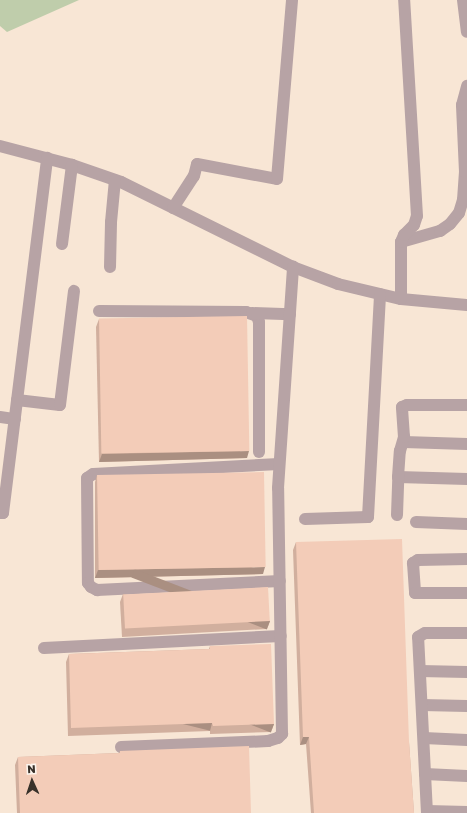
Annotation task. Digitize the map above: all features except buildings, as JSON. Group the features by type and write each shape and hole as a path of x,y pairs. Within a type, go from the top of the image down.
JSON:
{"street":[{"path":"173,208 194,176 197,164 277,179 292,0"},
{"path":"401,299 401,242 404,235 414,225 417,216 404,0"},
{"path":"463,0 467,32"},
{"path":"401,242 440,231 450,224 459,213 463,200 465,179 462,105 467,86"},
{"path":"0,146 72,165 115,180 293,267 338,284 401,299 467,305"},
{"path":"0,513 3,514 47,158"},
{"path":"62,244 72,165"},
{"path":"110,267 111,222 115,180"},
{"path":"121,747 268,741 278,738 283,729 279,464 293,267"},
{"path":"17,400 60,405 74,291"},
{"path":"305,519 368,517 380,294"},
{"path":"100,311 246,312 290,314"},
{"path":"252,313 257,316 259,322 259,452"},
{"path":"397,516 400,451 404,442 402,407 467,405"},
{"path":"0,417 15,419"},
{"path":"404,442 467,444"},
{"path":"279,464 93,474 87,478 88,583 91,587 97,590 280,581"},
{"path":"398,477 467,479"},
{"path":"416,522 467,524"},
{"path":"467,559 418,560 413,564 415,593 467,593"},
{"path":"467,633 421,634 418,637 427,812 467,812"},
{"path":"44,648 281,636"},
{"path":"420,671 467,672"},
{"path":"422,705 467,706"},
{"path":"424,738 467,740"},
{"path":"425,774 467,776"}],"green space":[{"path":"0,0 79,0 7,32 0,26"}]}
